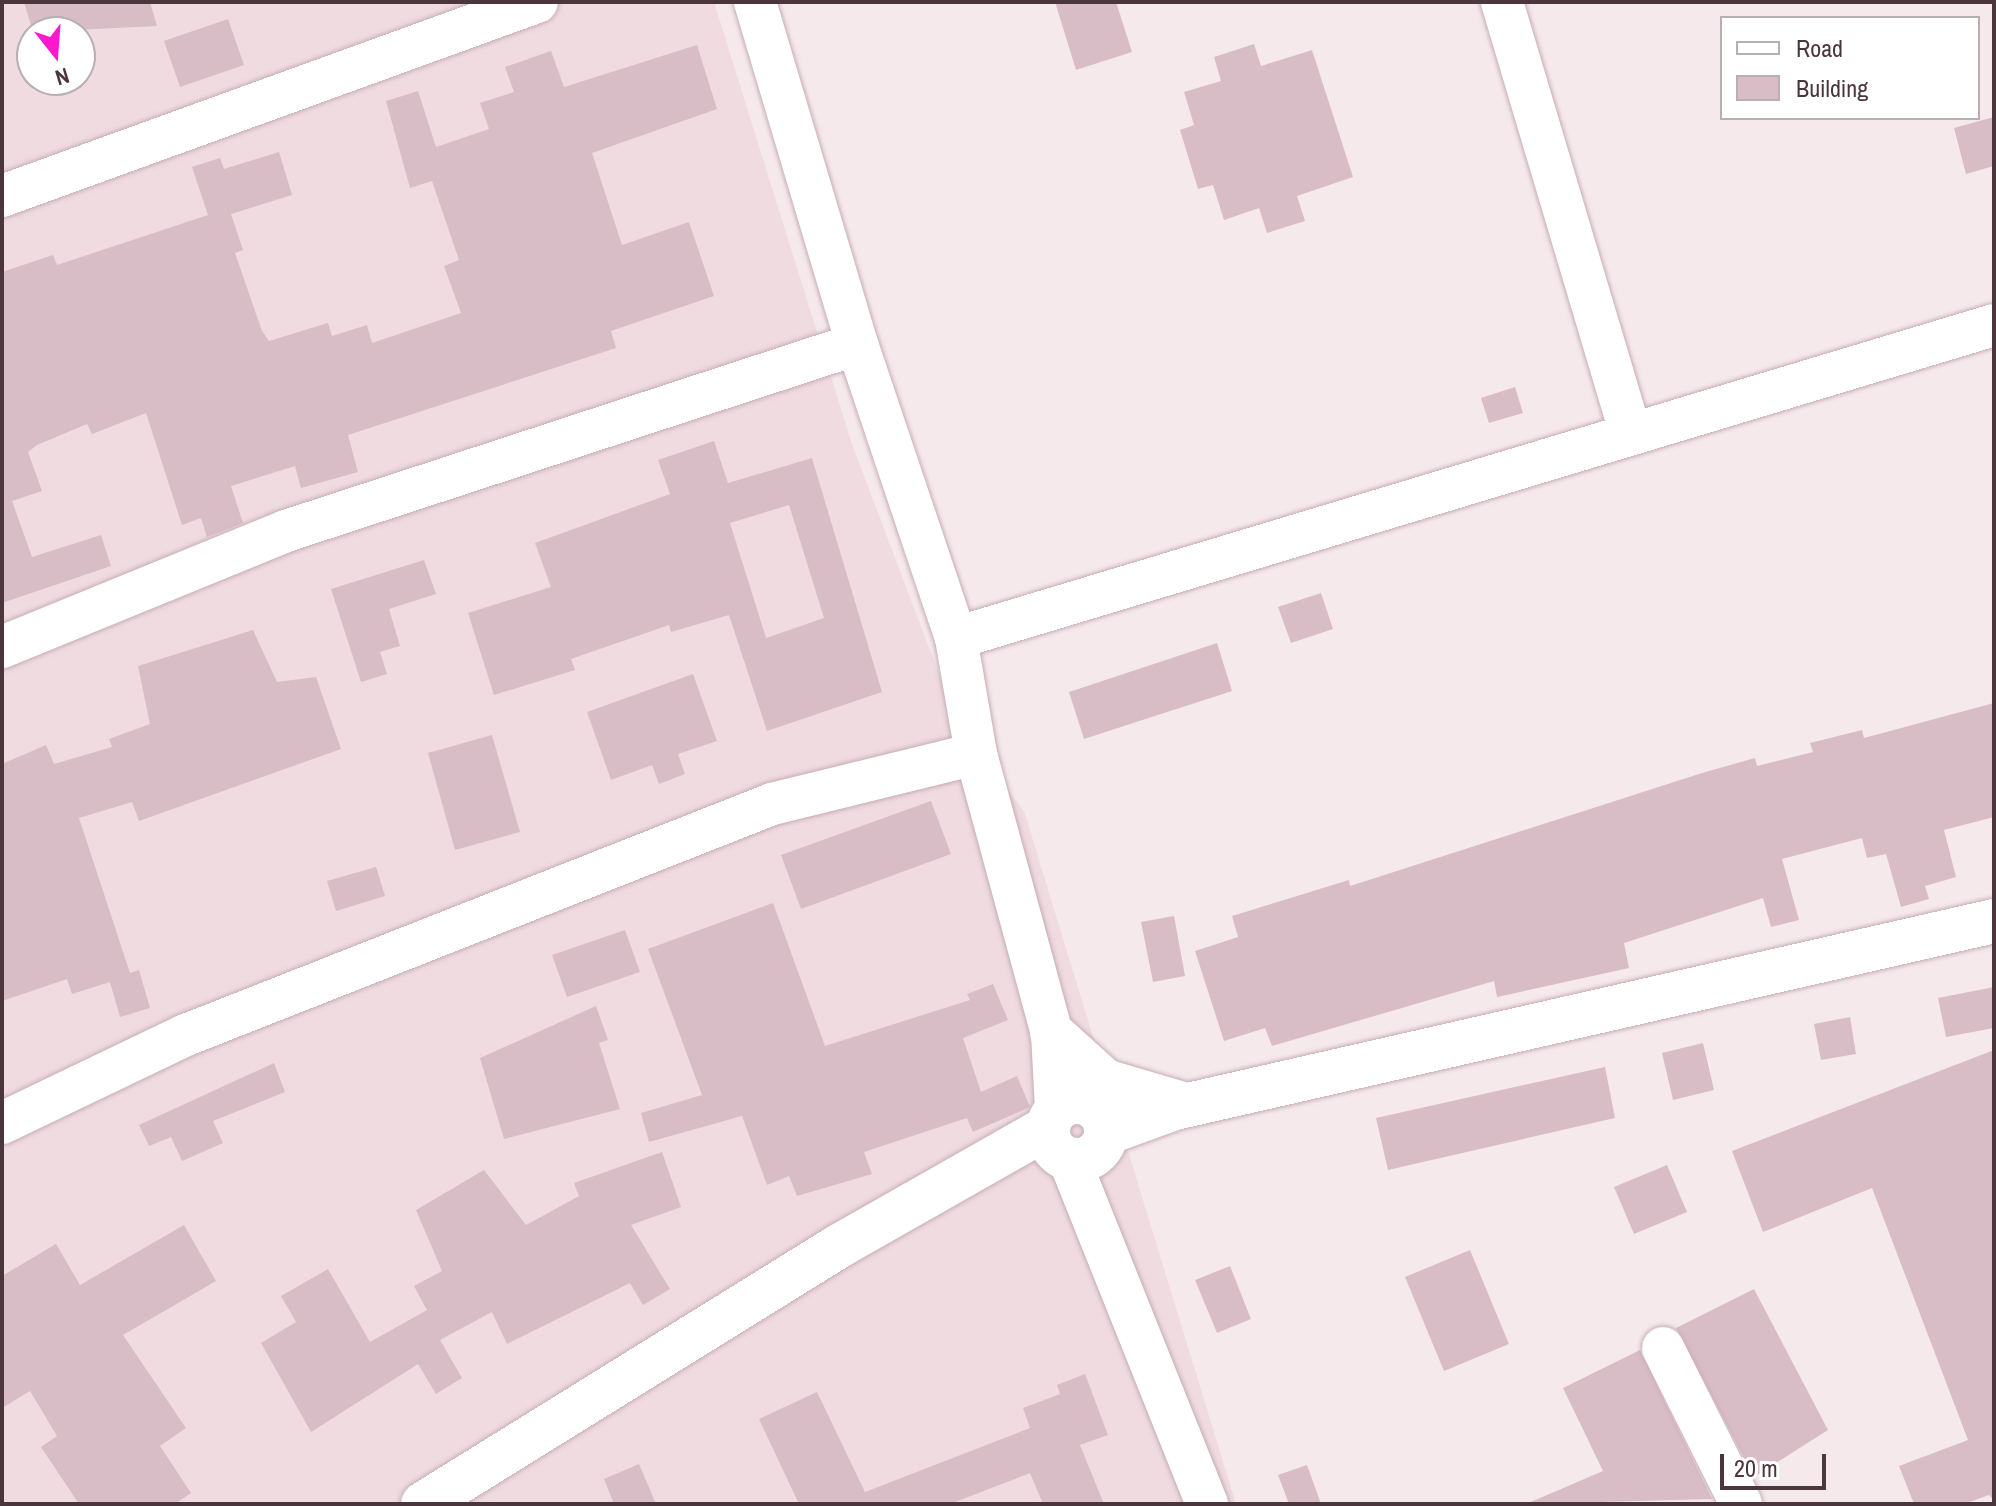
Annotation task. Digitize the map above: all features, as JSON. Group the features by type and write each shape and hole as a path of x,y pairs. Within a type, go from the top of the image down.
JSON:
{"street":[{"path":"2,196 537,2"},
{"path":"755,2 857,344 956,638 976,754 1101,1230 1207,1504"},
{"path":"1502,2 1630,431"},
{"path":"956,638 1630,431 1994,325"},
{"path":"2,647 286,531 857,344"},
{"path":"2,1123 186,1035 772,804 976,754"},
{"path":"423,1504 839,1246 997,1160 1076,1131 1994,921"},
{"path":"1052,1037 1105,1081 1136,1096 1182,1107"},
{"path":"1663,1348 1741,1504"}],"shaded area":[{"path":"2,2 714,2 852,444 959,727 1024,811 1236,1504 2,1504"}],"building":[{"path":"24,2 150,2 157,26 96,29 96,16 28,16"},
{"path":"1055,2 1116,2 1132,52 1076,70"},
{"path":"228,19 244,65 180,87 164,41"},
{"path":"1254,44 1261,66 1312,50 1353,177 1297,196 1305,221 1267,233 1259,208 1224,220 1213,185 1198,189 1180,130 1194,125 1184,92 1221,81 1214,57"},
{"path":"697,45 717,109 592,153 622,245 689,222 714,296 611,331 616,348 348,435 358,472 301,488 295,466 231,486 243,523 207,537 201,518 182,525 146,413 92,434 87,424 37,445 28,452 42,491 12,501 32,557 101,535 111,566 2,603 2,272 53,255 57,265 208,215 192,167 220,158 224,169 279,152 292,195 231,214 243,250 235,253 262,331 269,341 328,323 332,336 367,325 372,343 461,313 444,266 459,260 432,181 410,188 386,101 418,91 436,147 489,129 480,103 514,92 505,67 551,51 564,87"},
{"path":"1994,117 1994,166 1966,174 1954,128"},
{"path":"1515,387 1523,413 1489,423 1481,398"},
{"path":"714,441 728,483 812,458 882,692 767,731 729,615 671,632 669,625 571,659 575,670 494,695 468,613 551,587 535,543 670,494 658,460","holes":["789,505 824,618 766,638 730,523"]},
{"path":"424,560 436,594 389,609 400,646 380,652 387,674 361,682 331,589"},
{"path":"1321,593 1333,629 1291,643 1278,607"},
{"path":"253,630 277,682 316,677 341,749 139,821 132,802 79,818 130,973 139,970 150,1008 120,1017 110,982 72,994 67,979 2,1001 2,764 46,745 54,764 112,747 109,739 150,724 138,666"},
{"path":"1217,643 1232,691 1084,739 1069,692"},
{"path":"693,674 717,741 678,754 685,774 659,784 652,765 611,780 587,712"},
{"path":"1994,703 1994,817 1944,830 1956,877 1925,886 1929,899 1901,907 1886,854 1867,858 1862,838 1782,859 1799,920 1771,927 1763,898 1624,943 1629,968 1497,997 1494,981 1272,1046 1265,1028 1224,1041 1195,951 1238,937 1232,916 1349,880 1350,886 1755,758 1757,766 1813,752 1810,743 1862,730 1864,738"},
{"path":"492,735 520,832 455,850 428,753"},
{"path":"931,801 951,854 801,909 781,855"},
{"path":"376,867 385,896 336,911 327,881"},
{"path":"773,903 825,1046 970,1000 967,994 993,984 1008,1020 963,1038 981,1092 1017,1076 1030,1107 973,1132 967,1118 864,1152 872,1174 797,1196 789,1176 767,1185 742,1116 649,1142 641,1113 702,1095 648,949"},
{"path":"1174,916 1185,976 1153,982 1141,922"},
{"path":"625,930 640,972 567,997 552,955"},
{"path":"1994,987 1994,1028 1946,1037 1938,998"},
{"path":"596,1006 608,1040 599,1043 620,1109 504,1139 480,1058"},
{"path":"1850,1017 1856,1054 1821,1060 1814,1024"},
{"path":"1703,1043 1714,1090 1673,1100 1662,1053"},
{"path":"1994,1050 1994,1500 1989,1495 1964,1504 1914,1504 1899,1466 1968,1440 1872,1188 1763,1232 1732,1151"},
{"path":"274,1063 285,1092 213,1121 223,1143 182,1161 171,1137 149,1146 139,1125"},
{"path":"1605,1067 1615,1118 1388,1170 1376,1118"},
{"path":"662,1152 681,1207 631,1225 670,1289 643,1305 630,1283 507,1344 492,1312 440,1340 462,1378 436,1394 418,1364 311,1432 261,1343 296,1322 281,1296 328,1269 370,1342 427,1310 414,1286 442,1271 416,1210 484,1170 526,1225 579,1196 574,1183"},
{"path":"1667,1165 1687,1212 1634,1234 1614,1187"},
{"path":"184,1225 216,1281 123,1335 186,1428 160,1446 191,1493 175,1504 79,1504 41,1447 57,1436 30,1391 2,1408 2,1276 56,1244 80,1285"},
{"path":"1470,1250 1509,1344 1444,1371 1405,1277"},
{"path":"1230,1266 1251,1319 1217,1333 1195,1280"},
{"path":"1754,1289 1828,1430 1754,1477 1676,1328"},
{"path":"1640,1350 1712,1499 1526,1504 1603,1471 1563,1388"},
{"path":"1085,1374 1108,1435 1080,1445 1104,1504 1043,1504 1030,1473 950,1504 799,1504 759,1419 817,1392 865,1492 1030,1428 1023,1408 1060,1394 1057,1385"},
{"path":"639,1464 656,1504 614,1504 604,1479"},
{"path":"1307,1465 1321,1504 1289,1504 1278,1475"}]}
